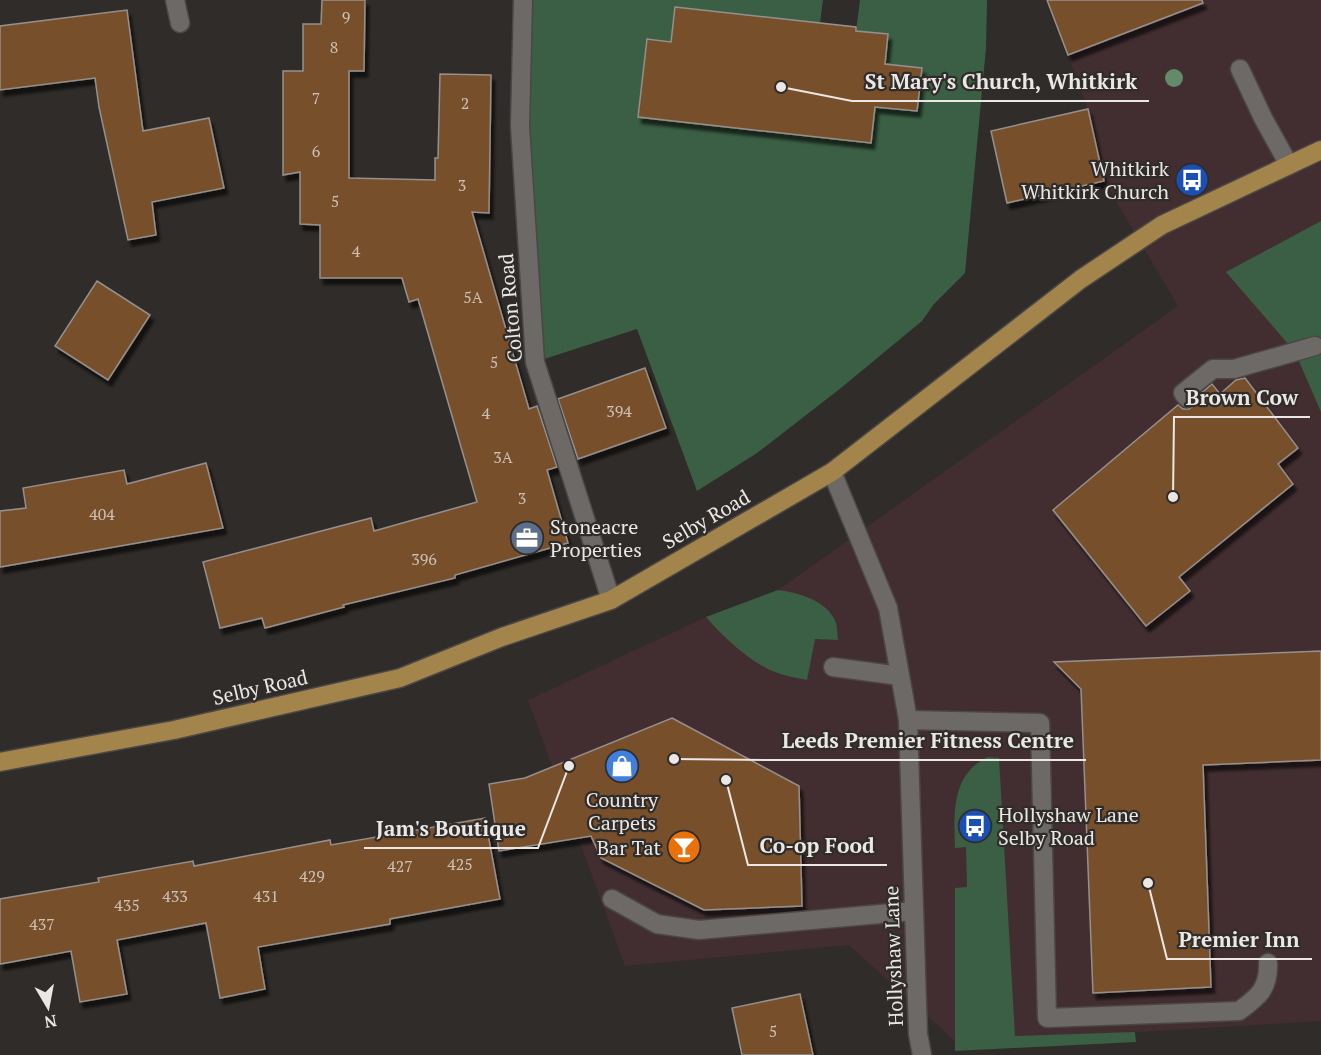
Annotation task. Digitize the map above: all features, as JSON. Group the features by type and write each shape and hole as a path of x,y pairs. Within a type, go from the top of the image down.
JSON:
{"main road":[{"name":"Selby Road","path":"0,762 174,730 400,678 502,637 611,600 832,472 1081,279 1162,225 1321,150"}],"street":[{"path":"176,0 180,23"},
{"name":"Colton Road","path":"523,0 520,126 535,362 611,600"},
{"path":"1240,69 1289,165"},
{"path":"1187,398 1183,393 1213,369 1234,369 1315,346"},
{"name":"Hollyshaw Lane","path":"832,472 888,608 908,720 918,1034 922,1055"},
{"path":"833,667 900,676"},
{"path":"908,720 1040,723 1047,1018 1239,1011 1259,997 1269,976 1268,963"},
{"path":"612,899 657,924 699,930 914,911"}],"shaded area":[{"path":"1047,0 1321,0 1321,1021 957,1043 849,945 625,966 528,700 706,617 778,590 1178,306 1104,181 1088,109"}],"green space":[{"path":"523,0 823,0 820,23 675,8 671,42 647,39 638,117 870,143 875,107 917,111 922,68 885,64 888,34 856,31 860,0 987,0 986,48 965,273 934,304 922,321 841,388 757,453 697,491 637,329 535,362"},
{"path":"1321,221 1321,412 1295,352 1226,272"},
{"path":"778,590 801,595 816,602 829,611 836,623 838,640 815,639 807,680 779,673 756,662 706,617"},
{"path":"988,757 999,758 1015,1036 1135,1032 1136,1042 955,1051 955,888 967,887 966,847 955,848 955,809 961,784 967,774 976,764"}],"building":[{"path":"322,0 365,0 364,71 349,71 349,178 435,180 435,158 438,158 440,74 491,75 489,213 472,212 529,409 537,406 557,467 547,470 568,543 455,575 455,578 343,605 344,607 265,628 262,618 220,628 203,562 371,518 374,531 477,502 418,299 409,302 402,278 320,278 320,225 300,224 300,172 283,175 283,71 303,71 303,24 321,24"},
{"path":"1047,0 1202,0 1203,3 1068,55"},
{"path":"675,7 856,27 856,31 888,34 885,64 922,68 917,111 875,107 871,143 638,117 647,39 671,42"},
{"path":"127,10 143,131 209,118 224,188 152,202 156,235 128,240 99,107 95,78 0,90 0,26"},
{"path":"1088,109 1104,181 1007,203 991,131"},
{"path":"97,281 150,315 108,380 55,346"},
{"path":"645,368 666,428 578,459 558,399"},
{"path":"1245,378 1298,448 1278,464 1293,484 1179,577 1190,591 1146,626 1053,510 1178,405 1183,409 1189,409 1197,403 1198,396 1212,384 1220,394 1236,380"},
{"path":"206,463 223,528 0,567 0,511 26,508 23,488 124,470 127,484"},
{"path":"1321,651 1321,760 1203,765 1211,987 1093,993 1081,689 1054,662"},
{"path":"672,718 799,786 802,906 704,910 601,858 591,836 499,851 489,784 525,778"},
{"path":"485,818 500,899 390,919 390,924 258,947 265,989 220,998 206,923 117,940 127,994 80,1002 71,951 0,964 0,899 99,882 98,878 193,861 194,866 330,840 331,845"},
{"path":"800,994 813,1055 742,1055 732,1008"}],"place":[{"name":"St Mary's Church, Whitkirk","path":"781,87"},
{"name":"Whitkirk Whitkirk Church","path":"1192,180"},
{"name":"Brown Cow","path":"1173,497"},
{"name":"Stoneacre Properties","path":"527,538"},
{"name":"Leeds Premier Fitness Centre","path":"674,759"},
{"name":"Jam's Boutique","path":"569,766"},
{"name":"Country Carpets","path":"622,766"},
{"name":"Co-op Food","path":"726,780"},
{"name":"Hollyshaw Lane Selby Road","path":"975,826"},
{"name":"Bar Tat","path":"684,847"},
{"name":"Premier Inn","path":"1148,883"}]}
